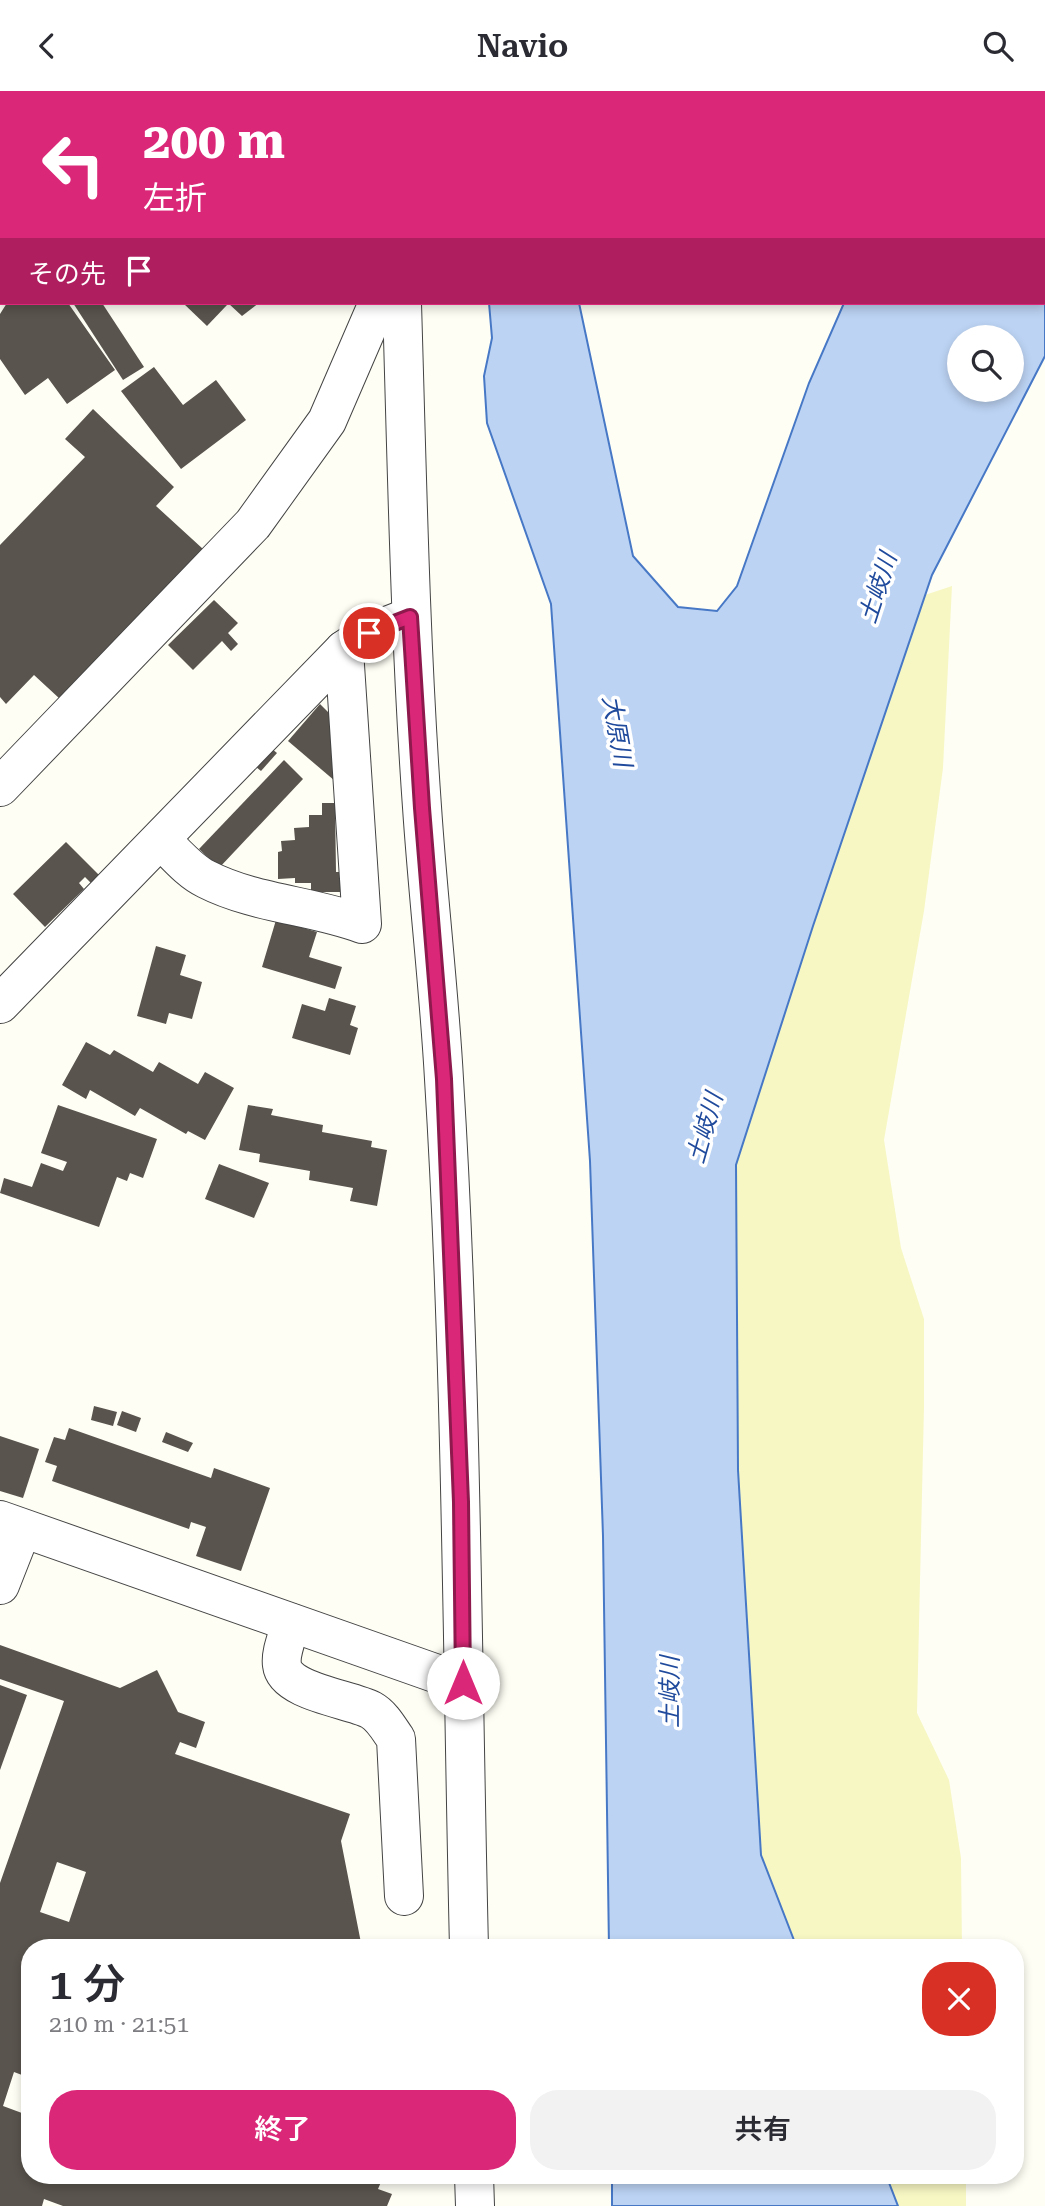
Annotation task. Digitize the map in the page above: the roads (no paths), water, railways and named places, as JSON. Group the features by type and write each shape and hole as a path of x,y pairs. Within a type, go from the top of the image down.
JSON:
{"street":[{"path":"0,787 253,524 327,421 377,305"},
{"path":"402,305 410,617 444,1079 461,1502 469,1939"},
{"path":"0,1004 344,650 369,633 410,617"},
{"path":"161,840 203,878 255,899 336,915 362,925 344,650"},
{"path":"0,1585 11,1524 463,1683"},
{"path":"291,1623 282,1665 286,1675 297,1685 373,1710 386,1723 396,1739 404,1896"},
{"path":"474,2184 475,2206"}],"water":[{"path":"489,305 579,305 633,556 678,607 717,611 737,586 809,383 843,305 1045,305 1045,356 1024,397 1024,325 947,325 947,402 1021,402 932,575 813,926 736,1165 738,1470 761,1855 794,1939 609,1939 603,1536 590,1161 551,604 487,423 484,376 492,338"},
{"path":"612,2184 889,2184 898,2206 612,2206"}],"water label":[{"name":"土岐川","path":"878,588"},
{"name":"大原川","path":"617,731"},
{"name":"土岐川","path":"705,1128"},
{"name":"土岐川","path":"670,1692"}]}
